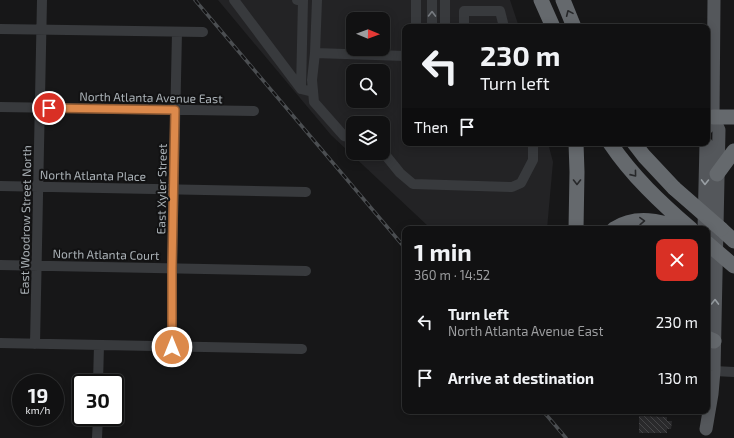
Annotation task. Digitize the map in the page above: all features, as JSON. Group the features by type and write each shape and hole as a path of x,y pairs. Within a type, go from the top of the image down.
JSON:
{"highway":[{"path":"541,0 552,24"},
{"path":"563,0 573,24"},
{"path":"710,122 734,118"},
{"path":"576,146 576,226"},
{"path":"612,146 672,219 682,226"},
{"path":"636,146 674,188 728,232 734,240"},
{"path":"718,174 734,151"},
{"path":"620,226 639,221 672,219 685,226"},
{"path":"710,246 734,266"}],"main road":[{"path":"710,322 719,130 710,122 710,84 714,0"},
{"path":"704,226 706,146"},
{"path":"710,346 714,371 710,407"},
{"path":"704,414 706,434"},
{"path":"706,434 709,414"}],"street":[{"name":"East Woodrow Street North","path":"35,344 42,0"},
{"path":"234,0 301,89 313,92"},
{"path":"297,0 303,0 301,89"},
{"path":"317,0 315,53 312,80 314,102 346,136"},
{"path":"416,0 416,24"},
{"path":"432,0 432,24"},
{"path":"445,0 445,24"},
{"path":"464,24 464,11 500,11 503,24"},
{"path":"0,29 203,32"},
{"name":"East Xyler Street","path":"172,347 172,269 177,32"},
{"path":"315,53 402,56"},
{"name":"North Atlanta Avenue East","path":"0,107 254,111"},
{"path":"390,160 413,184 512,187 521,183 533,160 533,146"},
{"name":"North Atlanta Place","path":"0,186 306,192"},
{"name":"North Atlanta Court","path":"0,265 306,271"},
{"path":"0,343 302,349"},
{"path":"98,374 99,345"},
{"path":"714,371 734,372"},
{"path":"97,438 98,426"}],"shaded area":[{"path":"218,0 510,0 518,24 402,24 402,146 549,146 553,162 547,226 428,226 358,160 390,160 390,116 346,116 346,149 331,135"}],"building":[{"path":"639,416 667,417 667,421 672,421 671,429 667,429 667,433 639,433"}],"railway":[{"path":"195,0 402,244"},
{"path":"546,414 566,438"}],"route":[{"path":"49,108 175,110 172,347"}]}
